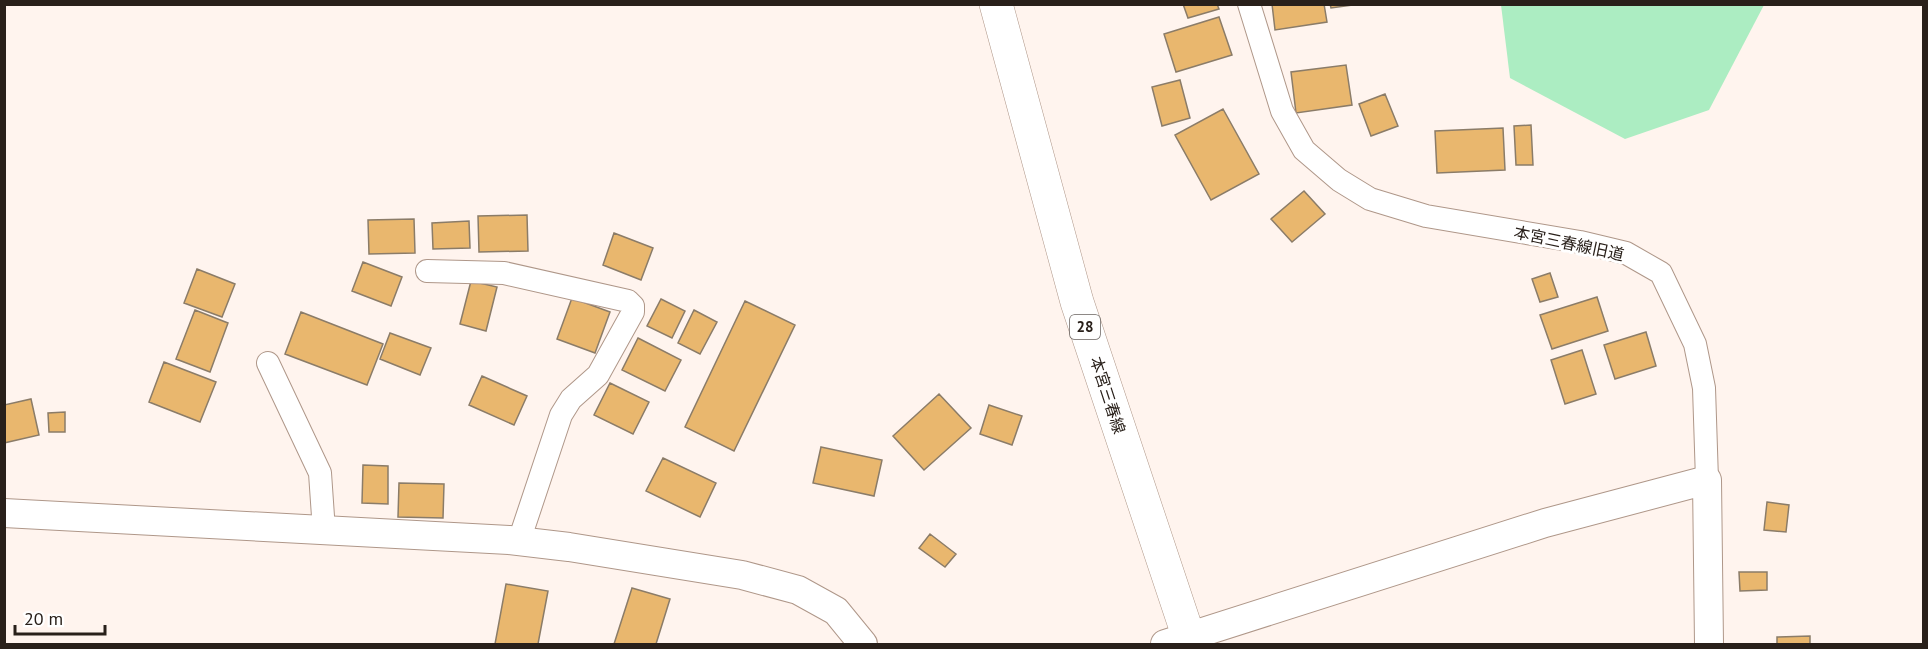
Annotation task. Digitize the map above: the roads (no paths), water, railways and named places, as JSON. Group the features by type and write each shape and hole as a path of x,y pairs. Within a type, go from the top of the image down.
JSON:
{"main road":[{"name":"本宮三春線","path":"996,4 1077,302 1182,642"}],"street":[{"name":"本宮三春線旧道","path":"1249,4 1282,111 1304,150 1339,180 1370,199 1426,216 1581,242 1626,253 1661,273 1695,345 1704,388 1708,645"},
{"path":"427,270 504,273 628,301 633,306 633,312 598,375 571,399 561,415 519,541"},
{"path":"268,363 321,473 324,531"},
{"path":"1182,642 1545,523 1707,480"},
{"path":"4,513 519,541 730,573 798,590 836,611 863,645"}]}
